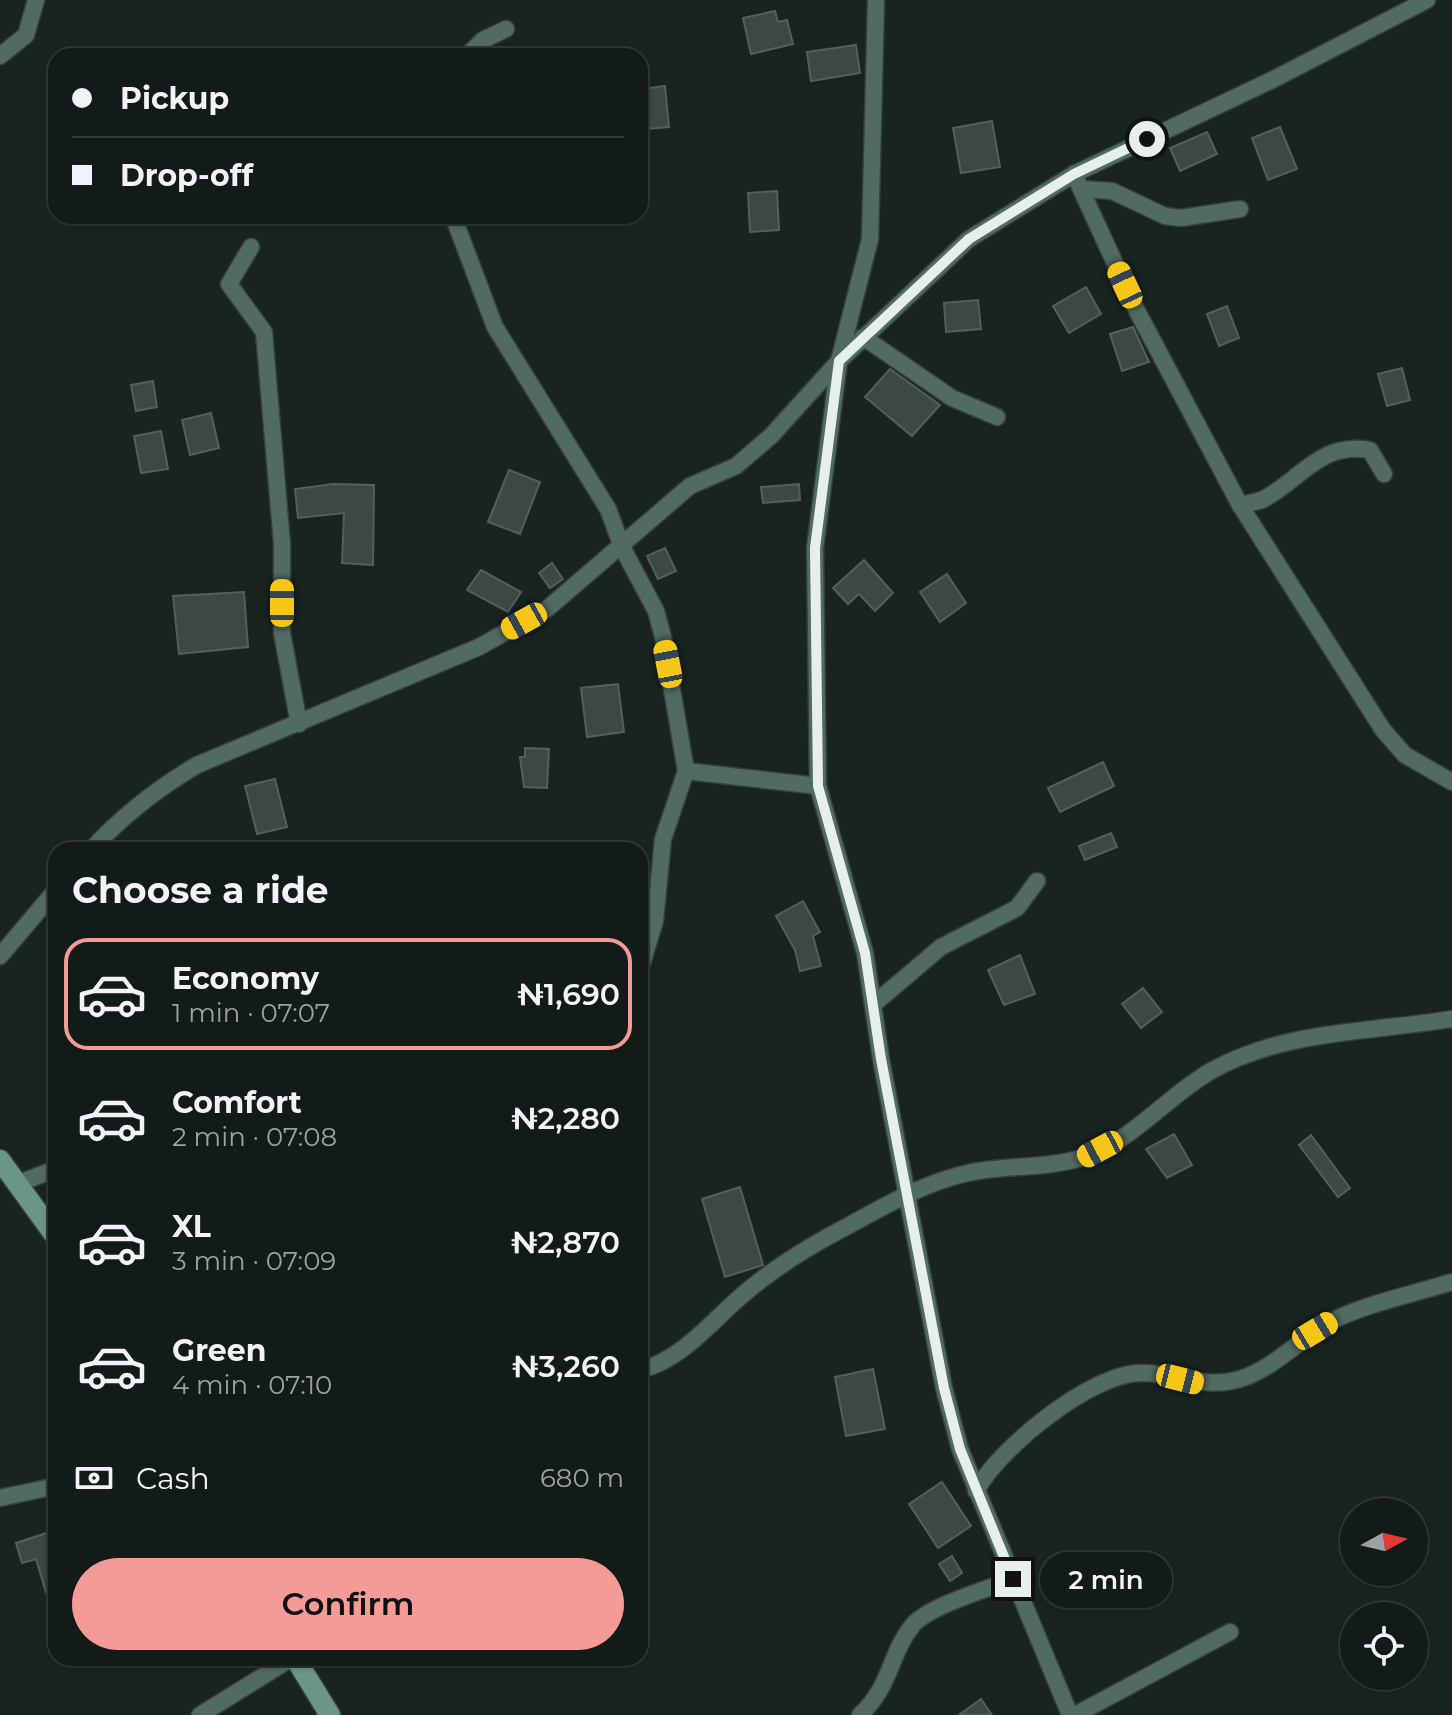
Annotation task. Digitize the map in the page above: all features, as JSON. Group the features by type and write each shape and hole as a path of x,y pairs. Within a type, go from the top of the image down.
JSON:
{"street":[{"path":"0,56 26,35 36,0"},
{"path":"876,0 870,239 839,361 815,548 818,786 865,953 875,1003 881,1059 944,1388 976,1491 1072,1715 1230,1632"},
{"path":"98,842 164,784 197,765 479,647 547,609 690,486 736,466 759,446 863,337 969,239 1427,0"},
{"path":"475,48 483,40 506,29"},
{"path":"1077,182 1112,191 1165,216 1181,218 1240,209"},
{"path":"1077,182 1136,309 1240,505 1383,730 1405,755 1452,782"},
{"path":"456,224 495,327 608,509 622,547 656,611 684,745 686,771 663,839 655,921 648,944"},
{"path":"251,247 229,284 264,332 282,544 282,633 299,724"},
{"path":"863,337 952,398 997,417"},
{"path":"1240,505 1264,499 1330,453 1358,448 1370,450 1384,474"},
{"path":"686,771 818,786"},
{"path":"875,1003 941,947 1017,908 1037,881"},
{"path":"0,956 48,899"},
{"path":"648,1366 685,1347 745,1293 794,1255 938,1181 972,1172 1036,1168 1083,1157 1117,1140 1211,1071 1254,1052 1304,1039 1452,1019"},
{"path":"0,1160 48,1225"},
{"path":"19,1183 48,1172"},
{"path":"976,1491 985,1475 1022,1437 1082,1395 1116,1377 1139,1373 1222,1384 1267,1366 1333,1320 1452,1282"},
{"path":"0,1498 48,1488"},
{"path":"860,1715 876,1700 887,1682 913,1624 927,1614 1013,1579"},
{"path":"200,1715 280,1666"},
{"path":"298,1666 330,1715"}],"building":[{"path":"775,11 778,22 787,20 793,44 751,54 743,18"},
{"path":"856,45 860,73 811,81 807,52"},
{"path":"665,86 669,127 648,129 648,88"},
{"path":"992,121 1000,167 961,173 953,128"},
{"path":"1280,127 1297,169 1268,180 1252,138"},
{"path":"1207,132 1217,154 1180,171 1170,148"},
{"path":"777,191 779,230 750,232 748,193"},
{"path":"1086,287 1101,314 1069,333 1053,306"},
{"path":"978,300 981,329 946,332 944,303"},
{"path":"1227,306 1239,338 1219,346 1207,314"},
{"path":"1133,327 1149,362 1122,371 1110,334"},
{"path":"1402,368 1410,400 1387,406 1378,374"},
{"path":"890,369 940,405 912,436 865,397"},
{"path":"153,381 157,407 136,411 131,385"},
{"path":"211,413 219,448 190,455 182,420"},
{"path":"161,431 168,469 141,473 134,436"},
{"path":"509,470 540,482 520,534 488,522"},
{"path":"333,484 374,485 373,565 342,563 344,513 298,518 295,489"},
{"path":"799,484 800,500 763,503 761,487"},
{"path":"665,548 676,571 658,579 647,556"},
{"path":"864,560 893,593 875,611 859,594 848,604 833,588"},
{"path":"552,563 563,579 550,588 539,573"},
{"path":"481,570 521,592 508,612 467,590"},
{"path":"947,574 966,603 940,622 920,592"},
{"path":"244,592 248,647 179,654 173,596"},
{"path":"618,684 624,732 587,737 581,688"},
{"path":"525,748 549,749 547,788 524,787 520,757 525,757"},
{"path":"1103,762 1114,786 1060,812 1048,788"},
{"path":"275,779 287,827 257,834 245,786"},
{"path":"1111,833 1117,847 1085,860 1079,846"},
{"path":"803,901 820,932 813,936 821,966 800,971 795,950 776,916"},
{"path":"1020,955 1035,994 1004,1005 988,970"},
{"path":"1143,988 1162,1012 1141,1028 1122,1004"},
{"path":"1174,1134 1192,1165 1167,1178 1146,1149"},
{"path":"1311,1135 1350,1188 1338,1197 1299,1145"},
{"path":"740,1187 763,1265 725,1277 702,1199"},
{"path":"873,1369 885,1429 846,1436 835,1377"},
{"path":"942,1482 971,1526 938,1548 909,1504"},
{"path":"48,1533 48,1599 36,1559 22,1563 16,1543"},
{"path":"952,1556 962,1573 950,1581 939,1564"},
{"path":"981,1699 992,1715 959,1715"}],"route":[{"path":"1013,1579 960,1449 944,1388 881,1059 875,1003 865,953 818,786 815,548 839,361 969,239 1074,174 1147,139"}]}
